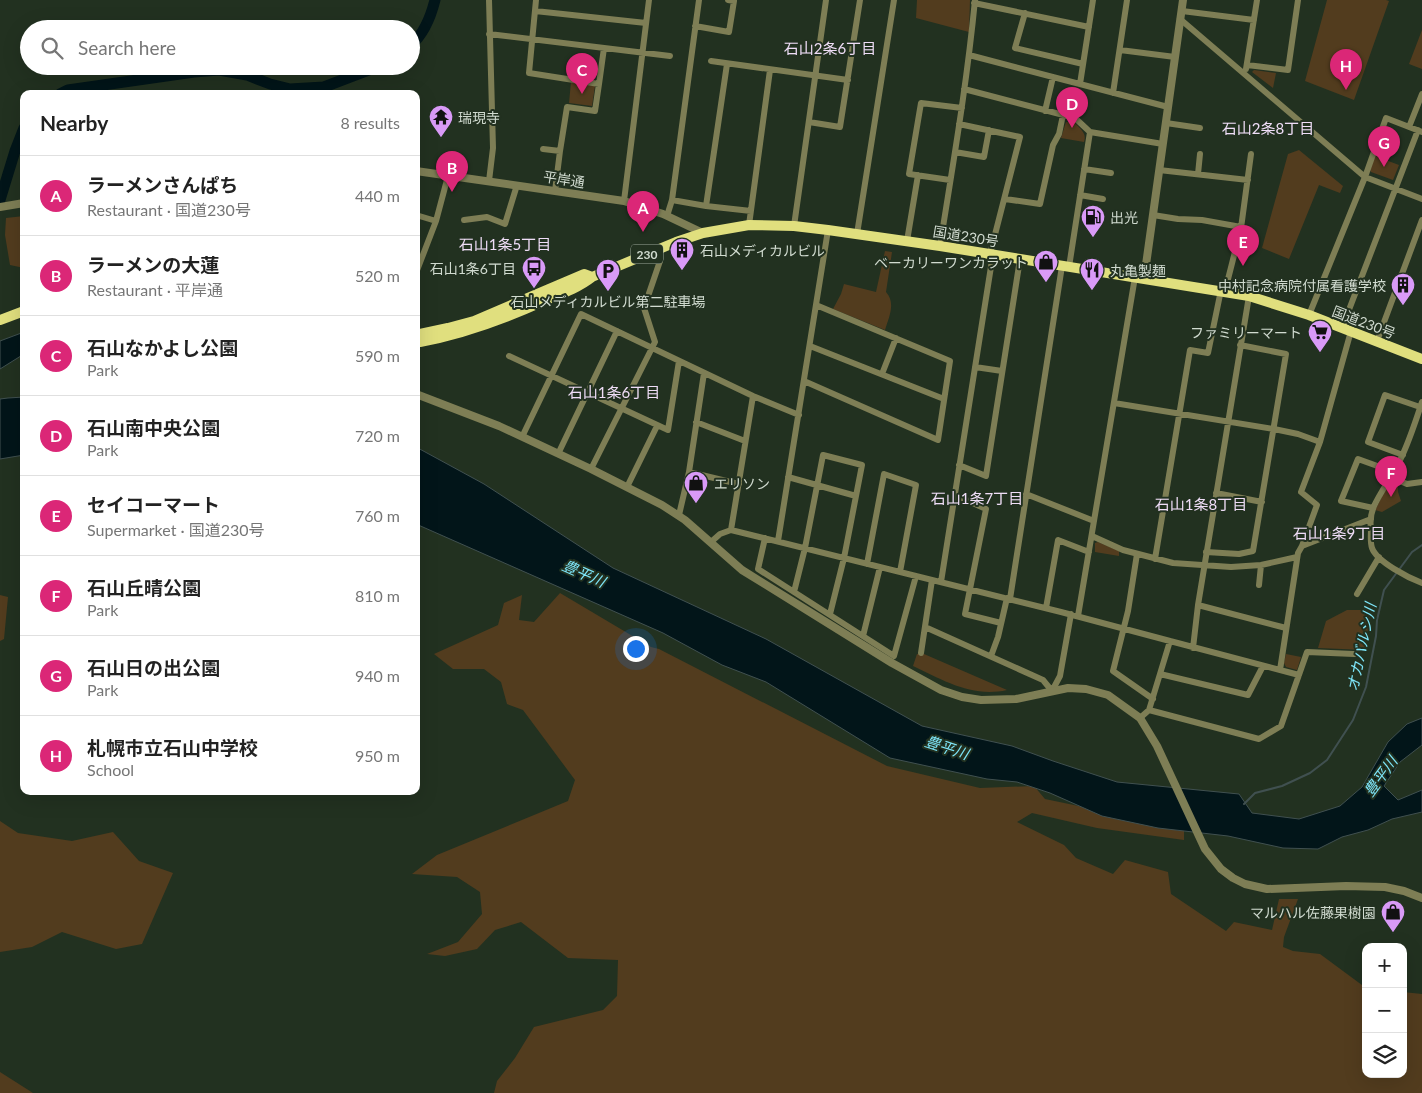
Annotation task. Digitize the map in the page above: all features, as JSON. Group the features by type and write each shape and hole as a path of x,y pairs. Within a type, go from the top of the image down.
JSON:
{"highway":[{"name":"国道230号","path":"420,342 450,336 519,312 583,284 592,277 703,233 749,225 794,226 907,241 1249,296 1309,315 1422,359"},
{"name":"国道230号","path":"420,334 474,321 584,274 592,277"},
{"path":"0,320 20,312"}],"street":[{"path":"489,0 493,148 489,181"},
{"path":"536,0 529,73 599,84"},
{"path":"624,202 649,0"},
{"path":"667,216 672,200 699,0"},
{"path":"695,26 729,32 734,1 728,0"},
{"path":"794,226 826,0"},
{"path":"808,122 840,127 860,0"},
{"path":"857,234 894,0"},
{"path":"1080,84 1093,0"},
{"path":"1114,93 1127,0"},
{"path":"1078,616 1114,403 1153,215 1183,0"},
{"path":"1246,75 1257,0"},
{"path":"1247,65 1288,70 1298,0"},
{"path":"940,246 962,108 974,1 1088,27"},
{"path":"535,11 646,22"},
{"path":"1025,14 1015,48 1083,64"},
{"path":"1181,15 1254,20"},
{"path":"1181,15 1246,75 1365,177 1422,199"},
{"path":"489,34 670,56"},
{"path":"554,190 567,107 596,111 604,48"},
{"path":"1120,50 1175,57"},
{"path":"969,55 1168,107"},
{"path":"711,61 848,80"},
{"path":"706,206 727,64"},
{"path":"749,225 770,70"},
{"path":"1045,111 1053,77"},
{"path":"964,89 1075,118 1090,132 1163,144"},
{"path":"1409,127 1422,94"},
{"path":"950,180 909,174 921,103 962,108"},
{"path":"1005,199 1040,204 1053,145 1059,134 1063,115"},
{"path":"1280,670 1297,557 1317,505 1301,492 1320,442 1347,330 1396,189 1420,131 1386,118 1365,177 1309,315"},
{"path":"1166,123 1200,128"},
{"path":"941,582 992,254 1020,137 959,124"},
{"path":"955,152 984,157 989,130"},
{"path":"991,656 1008,599 1090,132"},
{"path":"543,149 560,151"},
{"path":"1198,174 1200,154"},
{"path":"1155,559 1190,350 1208,353 1241,227 1252,154"},
{"path":"1084,168 1111,173"},
{"path":"1159,170 1248,180"},
{"name":"平岸通","path":"420,172 554,190 624,202 667,216 703,233"},
{"path":"907,241 918,175"},
{"path":"420,257 436,221 448,176"},
{"path":"464,220 487,217 505,224 516,185"},
{"path":"1080,195 1103,199"},
{"path":"672,200 751,211"},
{"path":"2,207 20,204"},
{"path":"1153,215 1202,220 1241,227"},
{"path":"420,216 436,221"},
{"path":"1376,341 1422,220"},
{"path":"778,541 828,230"},
{"path":"591,469 655,342 644,308 660,261 658,250"},
{"path":"959,465 986,476 1020,259"},
{"path":"1193,648 1206,552 1249,296"},
{"path":"804,381 938,440 950,361 816,305"},
{"path":"522,437 581,314 753,396 798,415"},
{"path":"558,454 617,331"},
{"path":"882,374 896,338"},
{"path":"1206,552 1239,554 1253,551 1274,429 1286,354 1240,345"},
{"path":"810,346 944,399"},
{"path":"509,356 668,430 680,361"},
{"path":"975,366 1002,371"},
{"path":"679,515 689,472 704,373"},
{"path":"1403,455 1368,442 1386,394 1421,404 1403,455 1373,508 1371,519 1372,550 1387,564 1422,583"},
{"path":"420,395 456,408 522,437 662,505 679,515 742,570 884,659 941,690 962,697 981,700 1016,699 1068,688 1098,691 1108,695 1140,718 1157,746 1202,844 1222,869 1244,884 1267,889 1346,886 1385,887 1404,891 1422,898"},
{"path":"731,530 753,396"},
{"path":"1114,403 1274,429 1298,434 1320,442"},
{"path":"696,422 745,441"},
{"path":"627,487 657,426"},
{"path":"794,592 805,548 823,455 862,466 844,558 830,614"},
{"path":"1373,508 1340,501 1358,459 1393,475 1407,484 1422,482"},
{"path":"689,472 739,484"},
{"path":"868,564 884,474 916,485 900,572"},
{"path":"788,477 856,496"},
{"path":"1216,493 1262,502"},
{"path":"1026,494 1094,521"},
{"path":"954,495 986,508 965,614 1001,623"},
{"path":"1302,546 1371,519"},
{"path":"711,542 720,534 731,530 1071,614 1299,675"},
{"path":"1092,536 1123,550 1173,563 1231,567 1262,565 1297,557"},
{"path":"765,538 758,569 894,656 916,576"},
{"path":"1046,608 1058,540 1089,552"},
{"path":"1137,554 1128,610 1113,671 1153,700"},
{"path":"1357,594 1378,557"},
{"path":"1258,585 1262,565"},
{"path":"863,636 880,567"},
{"path":"921,653 932,580"},
{"path":"1198,605 1286,628"},
{"path":"1052,691 1060,676 1071,614"},
{"path":"925,627 1044,680 1052,691"},
{"path":"1140,718 1149,710 1153,700 1170,641"},
{"path":"1149,710 1259,739 1281,726 1307,652 1354,654"},
{"path":"1160,674 1248,695 1263,666"}],"shaded area":[{"path":"917,0 970,0 969,32 916,18"},
{"path":"1327,0 1389,1 1354,100 1305,81"},
{"path":"1422,30 1422,69 1409,64"},
{"path":"1254,70 1276,73 1273,88 1252,72"},
{"path":"571,82 595,86 592,106 569,103"},
{"path":"1066,122 1075,123 1085,136 1084,142 1061,138"},
{"path":"1299,150 1343,186 1340,193 1319,185 1289,259 1262,248 1288,154"},
{"path":"1375,156 1399,165 1393,180 1371,172"},
{"path":"20,216 20,267 10,265 5,235 6,218"},
{"path":"885,251 892,252 886,292 891,301 891,310 885,330 833,309 844,284 876,292"},
{"path":"1393,481 1398,485 1401,501 1382,512 1375,510 1389,483"},
{"path":"1098,542 1119,551 1119,556 1095,552 1095,543"},
{"path":"560,593 651,647 659,649 887,766 980,788 1034,786 1045,799 1184,828 1184,840 1097,828 1032,813 1017,822 1064,845 1076,858 1113,874 1125,860 1168,872 1171,894 1226,931 1234,922 1272,930 1279,899 1298,899 1284,937 1283,947 1293,951 1320,954 1362,985 1362,1078 1407,1078 1407,992 1422,994 1422,1093 494,1093 497,1081 515,1058 534,1027 603,1010 617,996 618,960 568,958 521,922 495,930 477,949 445,956 427,954 458,942 482,914 480,892 457,877 412,874 437,855 568,801 575,780 523,710 507,704 501,682 484,669 453,669 434,654 498,625 504,603 522,595 519,620 534,622"},
{"path":"0,595 8,597 4,639 0,641"},
{"path":"1347,610 1371,610 1365,650 1318,648 1326,621"},
{"path":"917,654 924,654 1007,690 982,692 947,682 913,666"},
{"path":"1286,654 1301,657 1297,670 1286,667 1284,663"},
{"path":"0,821 18,833 72,841 113,832 139,861 173,873 142,944 116,949 62,932 32,947 0,952"},
{"path":"0,1072 33,1093 0,1093"}],"water":[{"path":"20,334 20,356 0,369 0,341"},
{"path":"20,397 20,456 0,459 0,399"},
{"name":"豊平川","path":"420,449 484,484 613,568 766,639 922,726 1012,746 1117,782 1239,794 1252,813 1299,819 1340,806 1362,787 1388,742 1407,724 1422,718 1422,745 1400,762 1384,786 1398,800 1422,790 1422,812 1392,819 1368,830 1342,837 1318,849 1283,848 1228,836 1158,828 1102,816 1050,793 1017,782 987,779 890,758 766,682 722,665 663,633 420,526"}],"waterway":[{"path":"420,36 435,0"},
{"path":"68,90 173,75"},
{"path":"247,75 290,89 324,87 355,75"},
{"path":"0,200 20,138"},
{"name":"オカバルシ川","path":"1244,804 1255,793 1282,786 1310,773 1327,760 1353,720 1366,687 1384,590 1412,552 1422,545"}],"place":[{"name":"札幌市立石山中学校","path":"1346,90"},
{"name":"石山なかよし公園","path":"582,94"},
{"name":"石山南中央公園","path":"1072,128"},
{"name":"瑞現寺","path":"441,138"},
{"name":"石山日の出公園","path":"1384,167"},
{"name":"ラーメンの大蓮","path":"452,192"},
{"name":"ラーメンさんぱち","path":"643,232"},
{"name":"出光","path":"1093,238"},
{"name":"セイコーマート","path":"1243,266"},
{"name":"石山メディカルビル","path":"682,271"},
{"name":"ベーカリーワンカラット","path":"1046,283"},
{"name":"石山1条6丁目","path":"534,289"},
{"name":"丸亀製麺","path":"1092,291"},
{"name":"石山メディカルビル第二駐車場","path":"608,292"},
{"name":"中村記念病院付属看護学校","path":"1403,306"},
{"name":"ファミリーマート","path":"1320,353"},
{"name":"石山丘晴公園","path":"1391,497"},
{"name":"エリソン","path":"696,504"},
{"name":"マルハル佐藤果樹園","path":"1393,933"}],"district":[{"name":"石山2条6丁目","path":"830,48"},
{"name":"石山2条8丁目","path":"1268,128"},
{"name":"石山1条5丁目","path":"505,244"},
{"name":"石山1条6丁目","path":"614,392"},
{"name":"石山1条7丁目","path":"977,498"},
{"name":"石山1条8丁目","path":"1201,504"},
{"name":"石山1条9丁目","path":"1339,533"}]}
